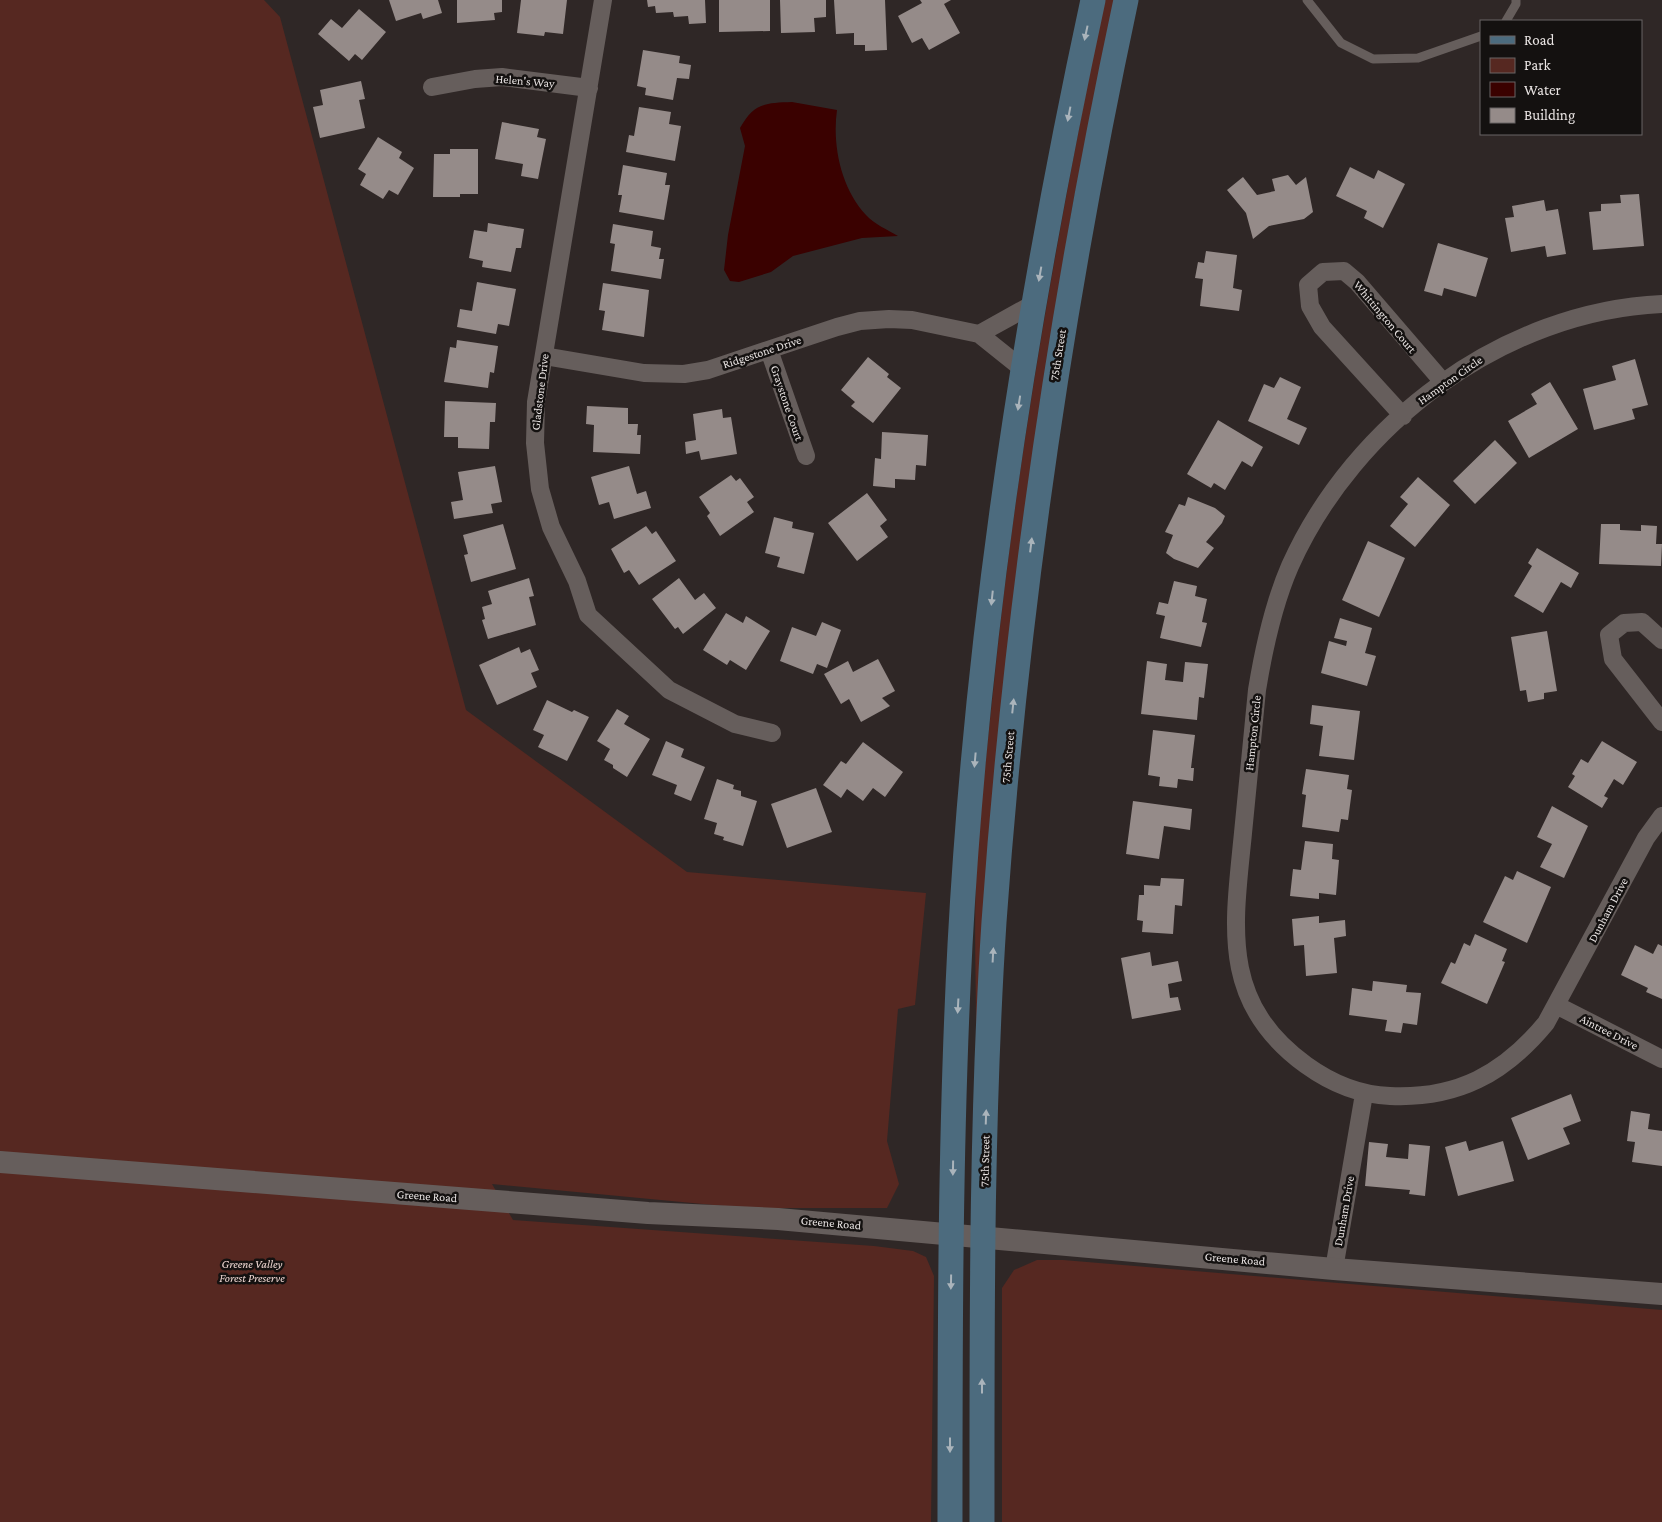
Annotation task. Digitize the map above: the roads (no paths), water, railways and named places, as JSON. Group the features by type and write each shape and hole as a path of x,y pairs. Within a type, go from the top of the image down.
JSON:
{"main road":[{"path":"950,1522 951,1233 961,941 972,793 994,579 1024,370 1059,167 1093,0"},
{"name":"75th Street","path":"982,1522 983,1236 988,1030 994,923 1018,651 1044,446 1062,332 1099,126 1126,0"}],"street":[{"name":"Gladstone Drive","path":"603,0 544,356 535,422 536,464 540,489 551,527 577,581 588,615 669,690 735,724 772,733"},
{"name":"Helen's Way","path":"432,87 475,79 502,77 589,88"},
{"name":"Whittington Court","path":"1402,416 1322,327 1310,306 1308,285 1323,272 1344,271 1357,282 1443,382"},
{"path":"979,334 1035,303"},
{"name":"Hampton Circle","path":"1556,1005 1529,1044 1509,1062 1479,1080 1437,1094 1410,1097 1364,1094 1316,1072 1294,1056 1276,1038 1260,1016 1247,992 1239,967 1234,922 1257,690 1263,652 1274,609 1290,567 1326,501 1353,465 1383,432 1443,382 1489,354 1521,338 1563,322 1606,311 1662,304"},
{"name":"Ridgestone Drive","path":"544,356 644,373 675,374 708,370 860,321 889,319 912,320 979,334 1024,370"},
{"name":"Graystone Court","path":"769,350 806,456"},
{"path":"1662,640 1642,622 1624,623 1609,635 1613,659 1662,722"},
{"name":"Dunham Drive","path":"1556,1005 1646,838 1662,816"},
{"name":"Aintree Drive","path":"1556,1005 1662,1059"},
{"name":"Dunham Drive","path":"1334,1269 1364,1094"},
{"name":"Greene Road","path":"0,1162 648,1213 778,1219 951,1233 1334,1269 1662,1294"}],"lane":[{"path":"1308,0 1341,44 1373,59 1418,58 1480,36"},
{"path":"1507,20 1516,4 1516,0"}],"water":[{"path":"792,102 837,110 837,151 840,166 850,192 869,218 898,236 862,238 793,256 771,272 739,282 730,281 724,270 728,235 745,146 740,128 750,114 761,106"}],"park label":[{"name":"Greene Valley Forest Preserve","path":"252,1271"}]}
